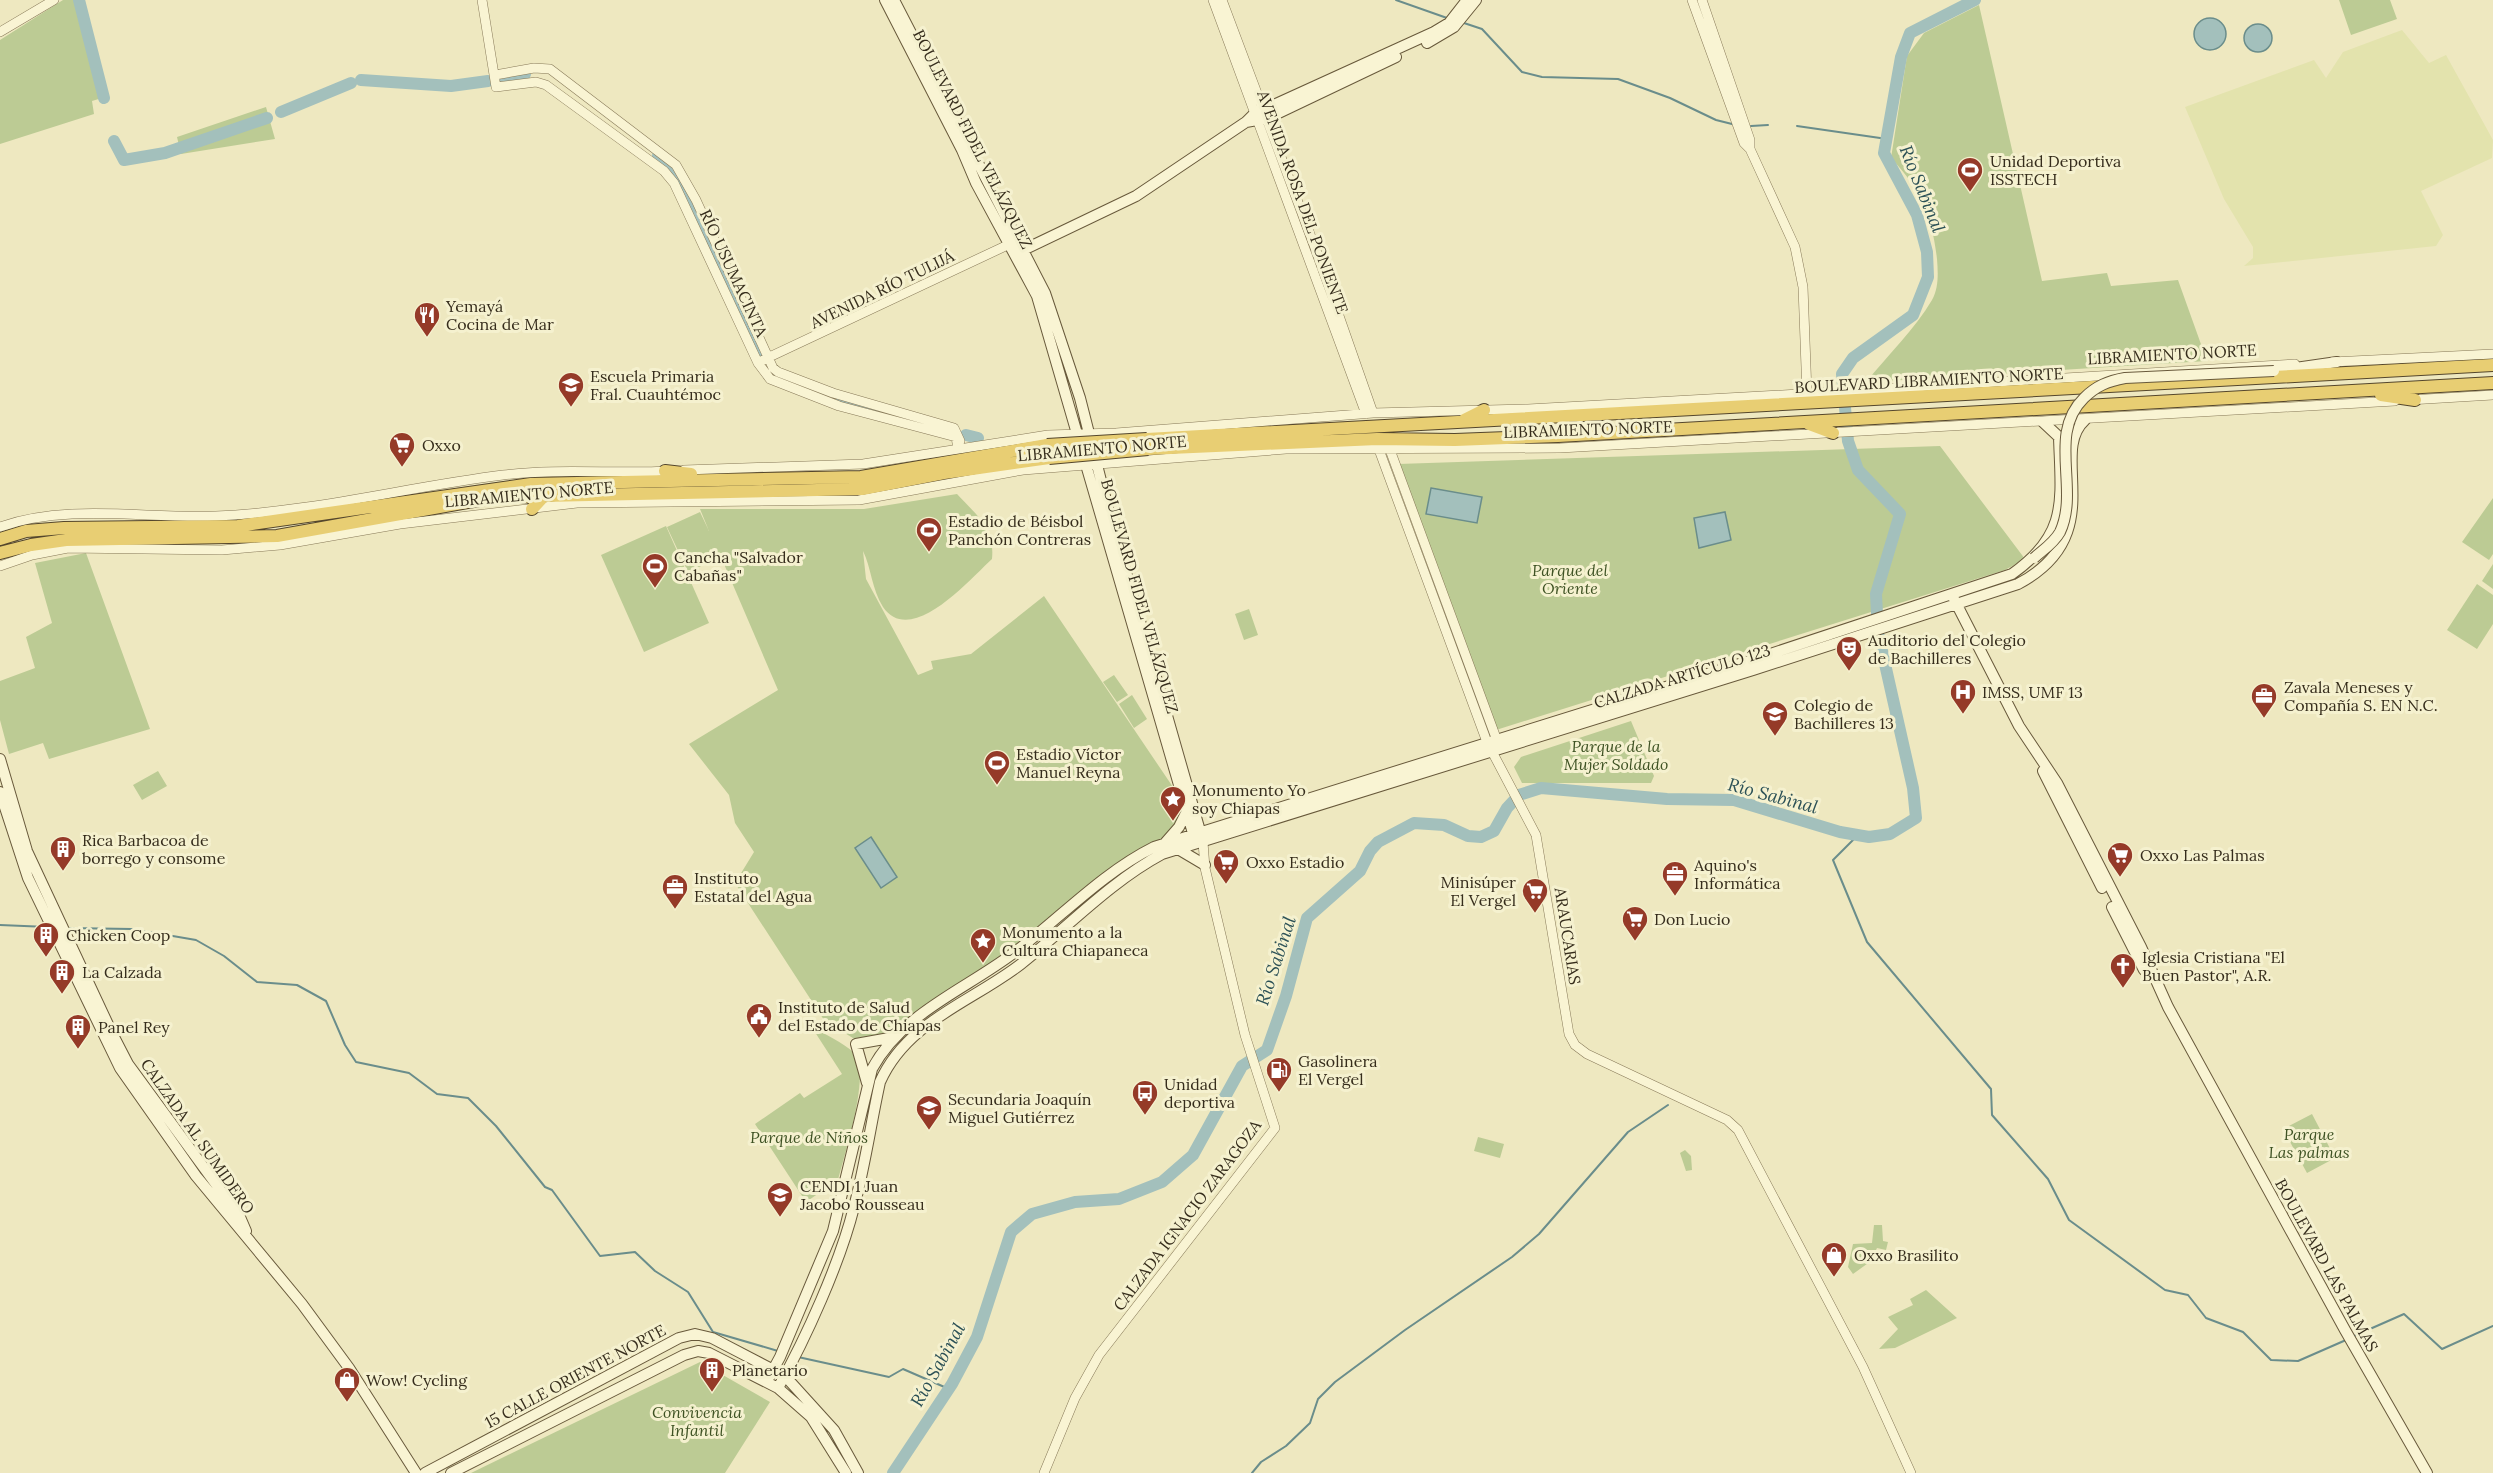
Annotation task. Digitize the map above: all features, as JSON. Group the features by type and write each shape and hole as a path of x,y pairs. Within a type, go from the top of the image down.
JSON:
{"highway":[{"name":"BOULEVARD LIBRAMIENTO NORTE","path":"1148,444 1369,418 1460,422 1864,393 1880,399 2493,365"},
{"name":"BOULEVARD LIBRAMIENTO NORTE","path":"1148,444 1374,443 1805,422 1833,428 2493,383"},
{"path":"2353,392 2415,400"},
{"path":"1460,422 1484,410"},
{"path":"1517,448 1525,437"},
{"name":"LIBRAMIENTO NORTE","path":"0,539 26,531 64,528 238,526 531,484 861,477 1048,440 1148,444"},
{"path":"1051,463 1148,444"},
{"name":"LIBRAMIENTO NORTE","path":"0,553 31,544 66,540 278,536 496,497 862,489 944,473 1051,463"},
{"path":"665,471 734,480"},
{"path":"614,494 640,502"},
{"path":"532,509 545,495"},
{"path":"333,513 368,498"},
{"path":"342,525 358,531"}],"main road":[{"name":"BOULEVARD FIDEL VELÁZQUEZ","path":"885,0 1019,253 1037,296 1084,433 1187,812 1199,838"},
{"name":"BOULEVARD FIDEL VELÁZQUEZ","path":"894,0 1013,242"},
{"path":"1456,21 1467,0"},
{"path":"1019,253 1136,196 1258,117 1456,21 1476,0"},
{"path":"2034,558 2060,532 2067,496 2065,438 2067,425 2080,402 2103,383 2124,378 2274,371 2337,362"},
{"name":"CALZADA ARTÍCULO 123","path":"1954,598 2025,580 2046,564 2066,537 2074,503 2071,441 2076,429 2085,420"},
{"name":"CALZADA ARTÍCULO 123","path":"1199,838 1862,629 1954,598 2012,574 2034,558 2049,539 2058,515 2061,491 2059,437 2043,422"},
{"name":"BOULEVARD FIDEL VELÁZQUEZ","path":"1091,465 1199,838"},
{"name":"BOULEVARD LAS PALMAS","path":"1954,598 2037,756 2057,783 2141,947 2168,1007 2351,1341 2427,1473"},
{"path":"0,759 20,842"},
{"path":"0,792 20,842"},
{"path":"1165,844 1179,827 1187,812"},
{"path":"767,1381 780,1358 833,1231 868,1085 878,1058 917,1018 1017,951 1139,855 1165,844 1199,838"},
{"path":"778,1388 800,1346 840,1250 854,1207 880,1082 888,1064 915,1034 1019,965 1120,881 1162,854 1199,838"},
{"name":"CALZADA AL SUMIDERO","path":"20,842 51,916 108,1035 156,1112 240,1217 247,1234 349,1368 416,1473"},
{"path":"1178,849 1204,861"},
{"path":"868,1085 856,1044 896,1037"},
{"path":"826,1246 840,1250"},
{"name":"15 CALLE ORIENTE NORTE","path":"425,1473 679,1338 695,1334 712,1338 785,1376"},
{"name":"15 CALLE ORIENTE NORTE","path":"451,1473 684,1355 698,1351 709,1353 778,1388 811,1418 846,1473"},
{"path":"785,1376 834,1430 858,1473"}],"street":[{"path":"0,32 54,0"},
{"path":"482,0 495,75"},
{"name":"AVENIDA ROSA DEL PONIENTE","path":"1213,0 1369,418"},
{"name":"AVENIDA ROSA DEL PONIENTE","path":"1222,0 1258,117"},
{"path":"1692,0 1744,143 1750,149 1795,248 1803,286 1807,394"},
{"path":"1702,0 1750,140 1750,149"},
{"name":"RÍO USUMACINTA","path":"534,68 550,69 676,165 696,200 768,358 778,372 833,393 954,428 957,430 960,449 956,437 839,406 770,379 759,363 695,223 674,183 664,171 546,86 536,82 496,87 495,75 534,68"},
{"name":"AVENIDA RÍO TULIJÁ","path":"759,363 1013,242"},
{"name":"LIBRAMIENTO NORTE","path":"1864,393 2493,354"},
{"path":"1806,374 1828,396"},
{"path":"0,527 28,517 65,515 215,516 368,498 475,479 538,472 843,466 960,449 1048,440 1084,433 1116,433 1484,410 1807,394 1828,396"},
{"path":"1867,425 2085,420 2493,395"},
{"name":"LIBRAMIENTO NORTE","path":"0,566 32,555 68,548 205,552 280,545 358,531 577,503 859,500 1051,463 1091,465 1374,443 1389,447 1517,448 1712,441 1833,428"},
{"path":"1116,433 1107,440 1106,448 1110,458 1118,462"},
{"path":"1048,440 1060,437 1067,451 1067,457 1063,462 1051,463"},
{"path":"1374,443 1494,745"},
{"path":"1389,447 1494,745"},
{"name":"ARAUCARIAS","path":"1494,745 1536,836 1569,1034 1575,1045 1587,1054 1732,1125 1752,1152 1829,1302 1911,1473"},
{"name":"CALZADA IGNACIO ZARAGOZA","path":"1044,1473 1075,1398 1099,1355 1275,1128 1248,1042 1199,838"}],"green space":[{"path":"63,0 76,0 102,98 92,101 94,114 0,144 0,40"},
{"path":"2339,0 2390,0 2397,19 2351,35"},
{"name":"Unidad Deportiva ISSTECH","path":"1979,5 2042,281 2107,273 2111,286 2178,280 2207,361 1866,382 1918,321 1932,300 1937,285 1935,243 1928,216 1910,181 1891,158 1907,56 1924,33"},
{"path":"2402,30 2429,63 2446,55 2493,140 2492,158 2421,191 2443,235 2436,246 2244,266 2253,258 2253,247 2224,199 2185,107 2314,60 2326,78 2343,52"},
{"path":"266,107 275,139 181,154 177,137"},
{"name":"Parque del Oriente","path":"1940,446 2025,559 2005,570 1496,730 1398,464"},
{"path":"957,494 988,530 991,538 992,559 940,606 909,620 895,618 879,600 863,551 866,579 918,675 933,669 931,661 971,654 1044,596 1179,796 1183,810 1174,830 1014,949 891,1035 856,1040 824,1020 735,883 754,852 735,823 729,795 689,744 778,690 721,557 688,572 667,527 700,512 709,531 700,509 864,509"},
{"path":"2493,498 2493,554 2489,560 2462,542"},
{"name":"Cancha \"Salvador Cabañas\"","path":"666,526 709,623 644,652 601,555"},
{"path":"86,553 150,729 49,759 43,743 9,754 0,720 0,681 35,668 26,637 52,623 35,563"},
{"path":"2493,564 2493,589 2482,581"},
{"path":"2477,584 2493,595 2493,624 2477,649 2447,630"},
{"path":"1249,609 1258,635 1244,640 1235,614"},
{"path":"1114,675 1128,695 1117,702 1103,682"},
{"path":"1132,695 1147,719 1134,728 1119,704"},
{"name":"Parque de la Mujer Soldado","path":"1631,721 1654,776 1651,783 1522,783 1514,767 1521,757"},
{"path":"158,771 167,786 142,800 133,785"},
{"name":"Parque de Niños","path":"811,1026 854,1053 859,1062 860,1077 855,1114 838,1180 806,1202 755,1124 800,1093 804,1098 842,1074"},
{"name":"Parque Las palmas","path":"2312,1114 2335,1158 2307,1173 2283,1129"},
{"path":"1478,1137 1504,1144 1500,1158 1474,1151"},
{"path":"1685,1150 1691,1156 1692,1170 1686,1171 1680,1153"},
{"path":"1874,1225 1882,1225 1883,1241 1888,1242 1886,1250 1877,1248 1871,1261 1853,1274 1848,1267 1853,1244 1872,1243"},
{"path":"1926,1290 1957,1318 1895,1348 1879,1349 1898,1329 1888,1317 1913,1305 1910,1299"},
{"name":"Convivencia Infantil","path":"700,1362 770,1402 725,1473 471,1473"}],"water":[{"path":"2210,18 2222,22 2226,34 2222,46 2210,50 2198,46 2194,34 2198,22"},
{"path":"2258,24 2268,28 2272,38 2268,48 2258,52 2248,48 2244,38 2248,28"},
{"path":"1431,488 1482,497 1477,523 1426,514"},
{"path":"1725,512 1731,540 1699,548 1694,518"},
{"path":"871,837 897,877 881,888 855,848"}],"waterway":[{"path":"79,0 104,98"},
{"path":"1396,0 1447,18"},
{"name":"Río Sabinal","path":"893,1473 952,1384 977,1337 1011,1232 1032,1214 1075,1202 1119,1199 1162,1182 1193,1155 1242,1066 1267,1050 1286,996 1307,918 1360,871 1370,851 1378,842 1414,823 1444,825 1468,836 1481,837 1494,831 1507,808 1519,795 1541,788 1667,799 1734,800 1840,832 1869,837 1890,834 1916,818 1913,788 1878,633 1876,594 1900,514 1858,470 1848,441 1842,374 1853,358 1913,315 1928,277 1927,252 1917,215 1884,153 1901,57 1910,33 1975,0"},
{"path":"1461,22 1482,29 1522,72 1542,77 1618,79 1670,98 1716,120 1732,124"},
{"path":"497,79 525,74"},
{"path":"361,80 451,86 488,81"},
{"path":"281,112 351,83"},
{"path":"114,141 124,160 165,153 267,118"},
{"path":"1751,126 1768,125"},
{"path":"1797,126 1887,139"},
{"path":"658,156 678,174 719,262"},
{"path":"723,270 761,356"},
{"path":"785,379 835,400 914,421"},
{"path":"966,435 978,438"},
{"path":"1858,835 1833,860 1867,942 1991,1089 1992,1115 2048,1179 2069,1220 2165,1290 2188,1295 2206,1318 2243,1332 2271,1360 2298,1361 2346,1340"},
{"path":"0,925 48,927"},
{"path":"66,928 132,929 196,940 224,956 257,982 297,985 326,1001 345,1045 356,1062 409,1073 437,1094 468,1098 496,1126 545,1187 552,1190 600,1256 635,1252 655,1271 688,1292 713,1332 778,1351"},
{"path":"1252,1473 1261,1462 1286,1446 1310,1423 1318,1399 1335,1382 1405,1330 1512,1257 1539,1234 1628,1132 1668,1105"},
{"path":"2354,1336 2404,1314 2442,1349 2493,1326"},
{"path":"798,1357 889,1377 903,1369 949,1389"}],"place":[{"name":"Unidad Deportiva ISSTECH","path":"1970,193"},
{"name":"Yemayá Cocina de Mar","path":"427,338"},
{"name":"Escuela Primaria Fral. Cuauhtémoc","path":"571,408"},
{"name":"Oxxo","path":"402,468"},
{"name":"Estadio de Béisbol Panchón Contreras","path":"929,553"},
{"name":"Cancha \"Salvador Cabañas\"","path":"655,589"},
{"name":"Auditorio del Colegio de Bachilleres","path":"1849,672"},
{"name":"IMSS, UMF 13","path":"1963,715"},
{"name":"Zavala Meneses y Compañía S. EN N.C.","path":"2264,719"},
{"name":"Colegio de Bachilleres 13","path":"1775,737"},
{"name":"Estadio Víctor Manuel Reyna","path":"997,786"},
{"name":"Monumento Yo soy Chiapas","path":"1173,822"},
{"name":"Rica Barbacoa de borrego y consome","path":"63,872"},
{"name":"Oxxo Las Palmas","path":"2120,878"},
{"name":"Oxxo Estadio","path":"1226,885"},
{"name":"Aquino's Informática","path":"1675,897"},
{"name":"Instituto Estatal del Agua","path":"675,910"},
{"name":"Minisúper El Vergel","path":"1535,914"},
{"name":"Don Lucio","path":"1635,942"},
{"name":"Chicken Coop","path":"46,958"},
{"name":"Monumento a la Cultura Chiapaneca","path":"983,964"},
{"name":"Iglesia Cristiana \"El Buen Pastor\", A.R.","path":"2123,989"},
{"name":"La Calzada","path":"62,995"},
{"name":"Instituto de Salud del Estado de Chiapas","path":"759,1039"},
{"name":"Panel Rey","path":"78,1050"},
{"name":"Gasolinera El Vergel","path":"1279,1093"},
{"name":"Unidad deportiva","path":"1145,1116"},
{"name":"Secundaria Joaquín Miguel Gutiérrez","path":"929,1131"},
{"name":"CENDI 1 Juan Jacobo Rousseau","path":"780,1218"},
{"name":"Oxxo Brasilito","path":"1834,1278"},
{"name":"Planetario","path":"712,1393"},
{"name":"Wow! Cycling","path":"347,1403"}]}
